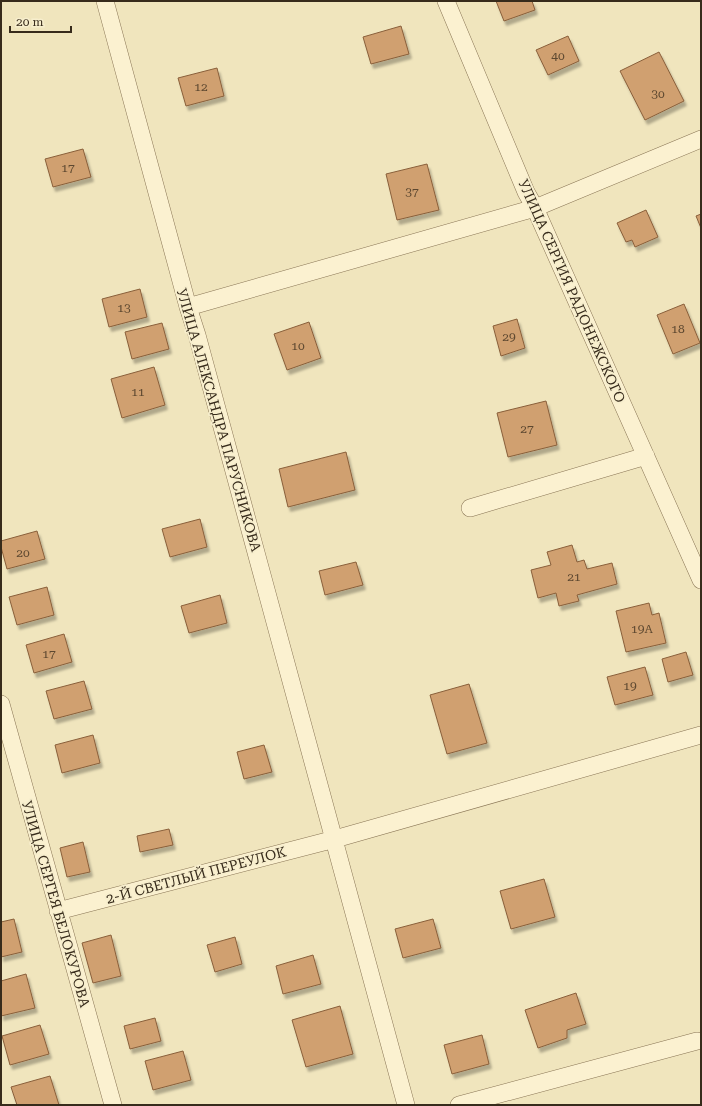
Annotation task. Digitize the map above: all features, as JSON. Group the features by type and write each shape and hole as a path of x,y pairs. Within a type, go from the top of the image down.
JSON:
{"street":[{"name":"УЛИЦА АЛЕКСАНДРА ПАРУСНИКОВА","path":"105,1 335,838"},
{"name":"УЛИЦА СЕРГИЯ РАДОНЕЖСКОГО","path":"446,1 526,192 535,208 701,580"},
{"path":"188,307 535,208 701,139"},
{"path":"470,508 646,456"},
{"name":"УЛИЦА СЕРГЕЯ БЕЛОКУРОВА","path":"1,704 113,1105"},
{"name":"2-Й СВЕТЛЫЙ ПЕРЕУЛОК","path":"58,911 335,838 701,735"},
{"path":"335,838 406,1105"},
{"path":"460,1105 698,1041"}],"building":[{"path":"496,1 532,1 535,10 504,21"},
{"path":"401,26 409,54 371,64 363,37"},
{"path":"568,36 579,61 548,75 536,50"},
{"path":"659,52 684,101 645,120 620,71"},
{"path":"217,68 224,96 186,106 178,78"},
{"path":"83,149 91,177 53,187 45,159"},
{"path":"427,164 439,210 397,220 386,174"},
{"path":"646,210 658,237 635,247 632,240 626,242 617,223"},
{"path":"701,214 701,228 696,216"},
{"path":"140,289 147,317 109,327 102,299"},
{"path":"684,304 700,343 673,354 657,315"},
{"path":"517,319 525,348 501,356 493,326"},
{"path":"309,322 321,358 287,370 274,334"},
{"path":"162,323 169,349 132,359 125,332"},
{"path":"154,367 165,405 122,418 111,379"},
{"path":"546,401 557,445 508,457 497,413"},
{"path":"346,452 355,490 288,507 279,469"},
{"path":"200,519 207,547 170,557 162,529"},
{"path":"37,531 45,559 7,569 1,547 1,541"},
{"path":"572,545 577,562 584,560 587,569 612,563 617,584 577,595 579,601 559,606 556,593 538,598 531,570 551,565 547,552"},
{"path":"356,562 363,585 325,595 319,571"},
{"path":"47,587 54,615 17,625 9,597"},
{"path":"220,595 227,623 189,633 181,606"},
{"path":"649,603 652,615 659,613 666,643 626,652 616,611"},
{"path":"64,634 72,662 34,673 26,645"},
{"path":"686,652 693,675 668,682 662,659"},
{"path":"645,667 653,695 615,705 607,677"},
{"path":"84,681 92,709 54,719 46,691"},
{"path":"469,684 487,743 447,754 430,695"},
{"path":"93,735 100,763 62,773 55,745"},
{"path":"264,745 272,772 244,779 237,752"},
{"path":"169,829 173,845 140,852 137,836"},
{"path":"83,842 90,872 67,877 60,848"},
{"path":"544,879 555,917 511,929 500,891"},
{"path":"14,919 22,952 1,957 1,922"},
{"path":"433,919 441,948 403,958 395,929"},
{"path":"111,935 121,976 93,983 82,943"},
{"path":"235,937 242,964 215,972 207,945"},
{"path":"313,955 321,984 283,994 276,966"},
{"path":"26,974 35,1008 1,1016 1,981"},
{"path":"576,993 586,1024 567,1030 567,1038 538,1048 525,1010"},
{"path":"340,1006 353,1054 306,1067 292,1020"},
{"path":"155,1018 161,1041 130,1049 124,1026"},
{"path":"40,1025 49,1054 10,1065 2,1036"},
{"path":"482,1035 489,1064 452,1074 444,1045"},
{"path":"183,1051 191,1080 153,1090 145,1061"},
{"path":"50,1076 59,1105 17,1105 11,1087"}]}
